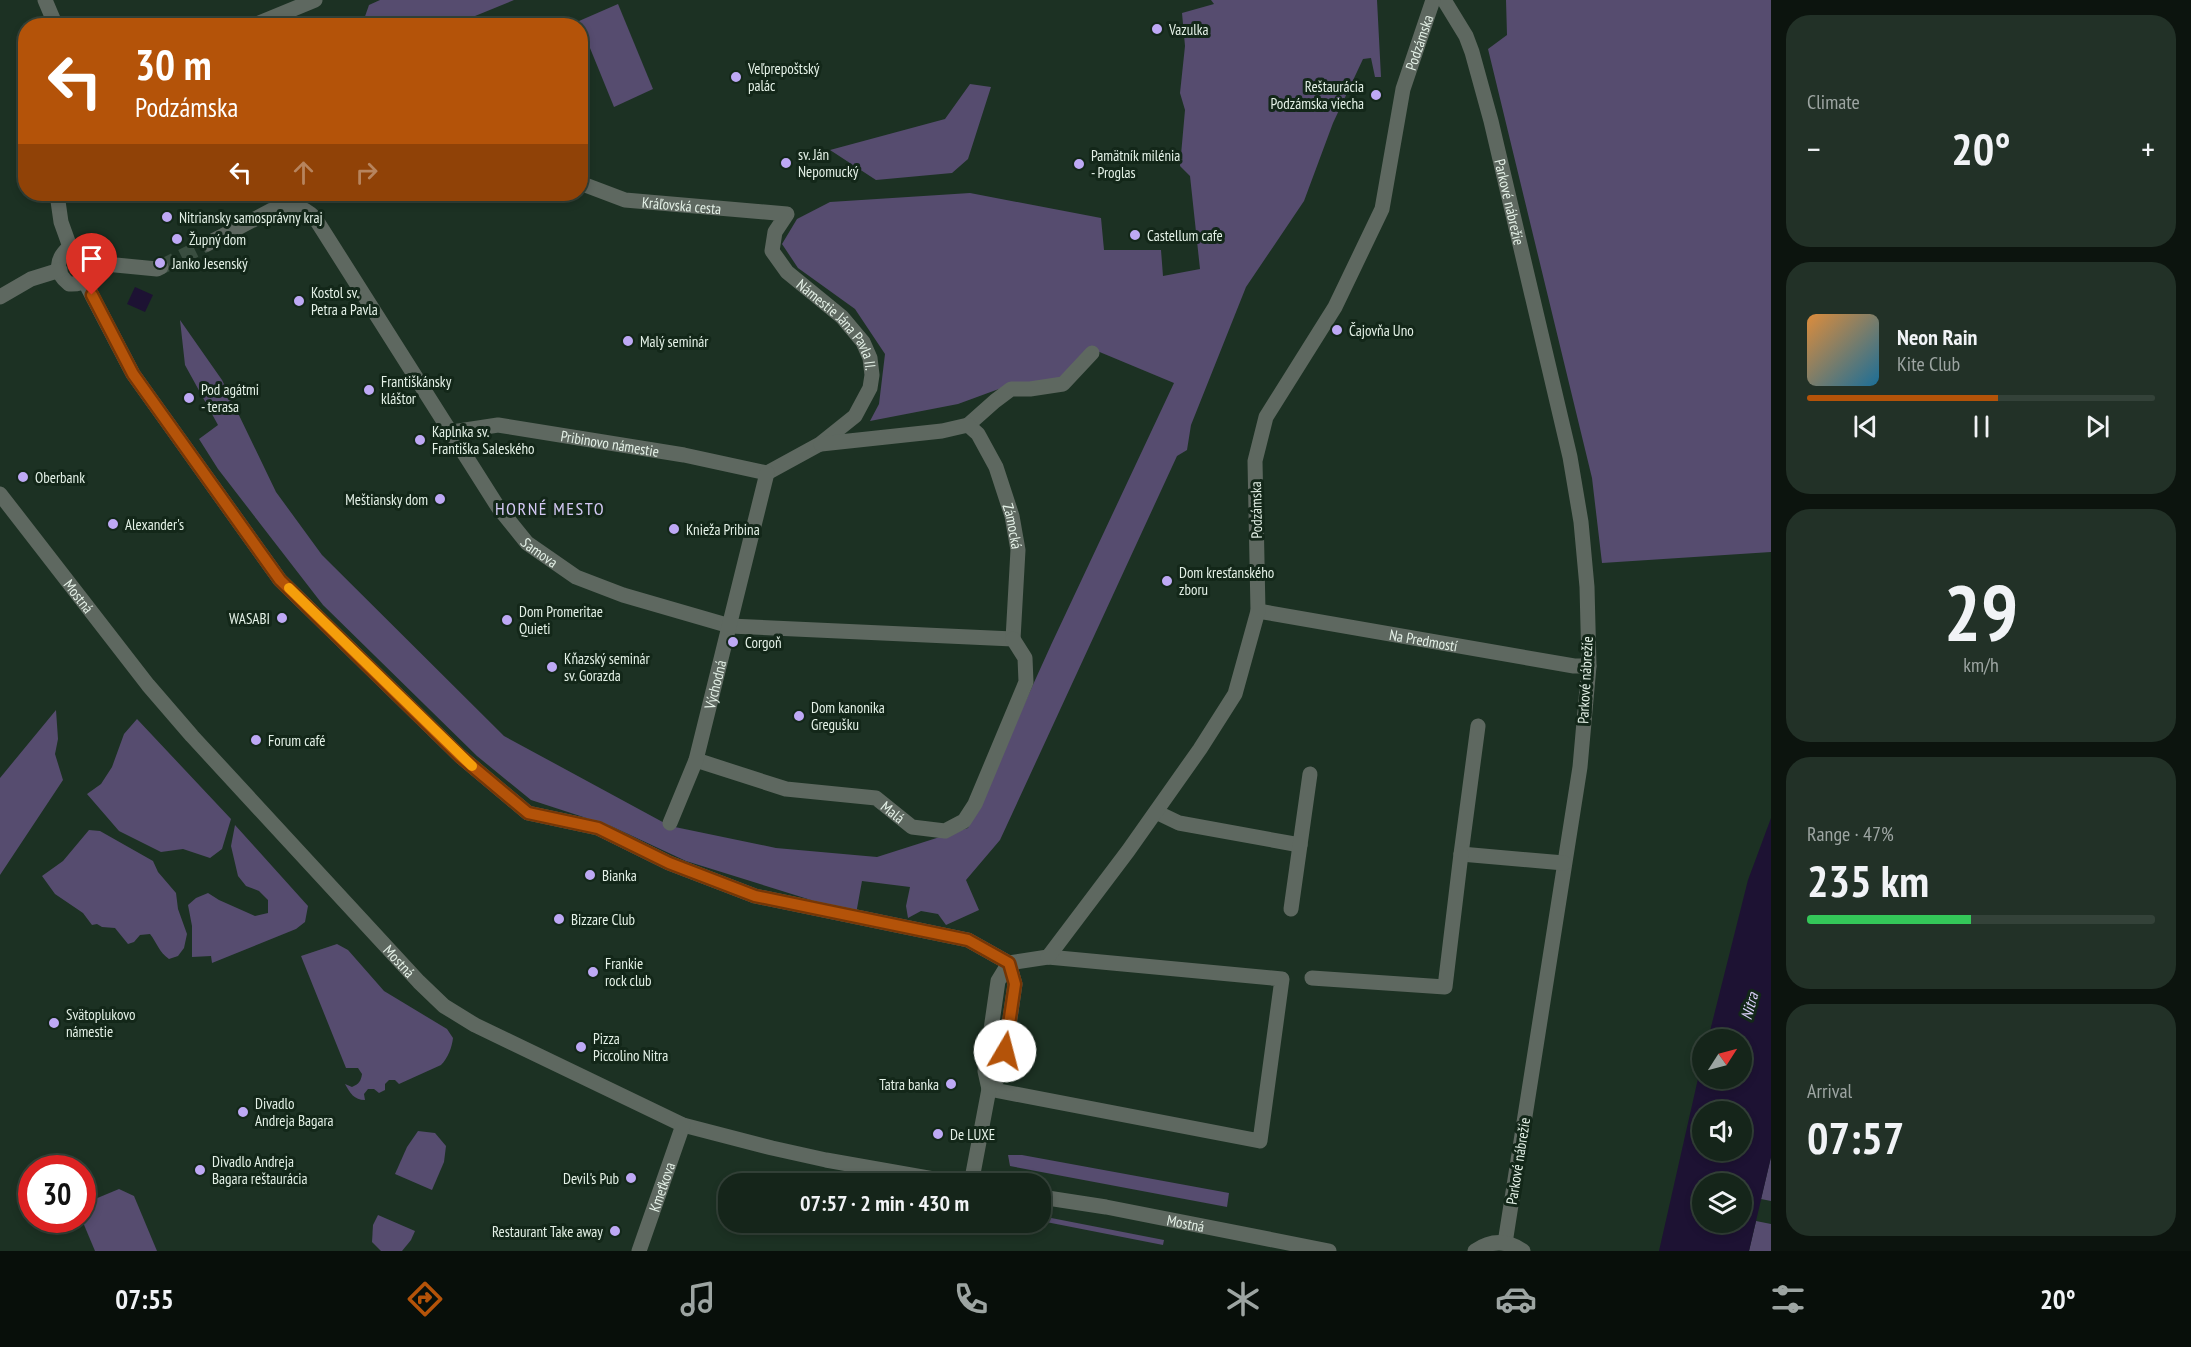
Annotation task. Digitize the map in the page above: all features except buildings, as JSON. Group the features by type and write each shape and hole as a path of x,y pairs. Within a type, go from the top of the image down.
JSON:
{"street":[{"path":"45,0 53,18"},
{"path":"271,18 315,0"},
{"name":"Podzámska","path":"1048,957 1156,812 1235,694 1258,611 1255,461 1266,417 1335,307 1382,208 1403,89 1433,0"},
{"name":"Podzámska","path":"1444,0 1466,36 1491,121"},
{"name":"Parkové nábrežie","path":"1491,121 1570,457 1584,554 1589,666 1580,767 1505,1243"},
{"name":"Kráľovská cesta","path":"588,186 625,200 787,214"},
{"path":"58,201 70,247"},
{"name":"Samova","path":"207,244 272,210 298,201"},
{"name":"Samova","path":"302,201 315,218 498,507 527,543 576,577 623,595 730,626 1013,639"},
{"name":"Námestie Jána Pavla II.","path":"767,473 820,444 855,416 870,388 872,375 870,358 863,342 842,317 787,273 772,250 775,232 787,214"},
{"path":"70,247 88,252 95,263 92,275 85,282 69,284 62,278 60,255 70,247"},
{"path":"95,263 157,269 161,267"},
{"path":"0,297 31,279 60,270"},
{"path":"85,282 133,374 280,580 460,756 528,813 598,828 669,863 755,896 968,940 1009,963 1048,957 1282,979 1260,1141 989,1089"},
{"path":"820,444 942,431 968,425 1011,390 1064,384 1092,353"},
{"name":"Pribinovo námestie","path":"452,432 498,425 684,455 767,473"},
{"name":"Zámocká","path":"968,425 978,434 996,467 1012,516 1018,550 1013,639"},
{"name":"Východná","path":"670,823 696,760 767,473"},
{"name":"Mostná","path":"0,494 148,685 395,957 444,1006 495,1035 683,1125 815,1157 902,1173"},
{"name":"Na Predmostí","path":"1258,611 1563,664 1589,666"},
{"name":"Malá","path":"696,760 786,789 876,798 912,827 945,831 964,821 975,804 1026,682 1025,658 1013,639"},
{"path":"1312,978 1445,987 1478,726"},
{"path":"1291,909 1310,774"},
{"path":"1156,812 1179,822 1300,845"},
{"path":"1461,854 1564,863"},
{"path":"973,1173 989,1089 985,1071 998,981 1009,963"},
{"name":"Kmeťkova","path":"639,1251 683,1125"},
{"name":"Mostná","path":"1051,1199 1106,1207 1329,1251"},
{"path":"1474,1251 1490,1243 1505,1243 1523,1251"}],"shaded area":[{"path":"380,0 514,0 470,18 364,18 369,5"},
{"path":"1211,0 1377,0 1381,77 1375,77 1371,58 1363,59 1333,123 1304,201 1246,287 1191,425 1187,450 1177,456 1000,840 966,880 979,910 946,925 938,914 921,911 908,918 906,906 910,887 862,881 856,914 686,861 611,826 531,800 477,756 323,605 218,469 199,439 218,425 185,365 180,320 222,380 276,492 322,555 504,736 670,826 776,848 877,857 968,828 1174,383 1090,348 1059,378 1007,386 958,404 870,421 879,404 885,354 855,309 798,268 782,244 797,219 830,202 970,193 1101,218 1104,250 1161,250 1163,276 1200,269 1190,176 1180,166 1185,110 1180,93 1185,46 1182,13 1214,4"},
{"path":"1506,0 1771,0 1771,552 1602,563 1592,478 1488,49 1507,35"},
{"path":"618,4 653,89 614,107 588,43 588,18 586,18"},
{"path":"970,84 991,87 968,159 952,173 876,180 830,150 945,119"},
{"path":"56,710 58,739 55,754 63,780 0,875 0,778"},
{"path":"137,719 231,819 222,849 210,858 183,849 161,852 119,831 87,794 101,784 112,767 124,734"},
{"path":"235,825 308,906 305,922 296,929 212,963 211,956 192,957 192,926 188,905 196,898 208,893 255,916 268,913 268,900 259,891 246,886 238,876 231,846"},
{"path":"89,830 100,831 153,861 158,872 176,893 178,909 187,934 184,948 178,956 169,959 150,934 140,935 134,942 128,944 115,928 92,925 83,913 55,894 42,876 63,861"},
{"path":"337,944 348,950 384,991 447,1029 453,1038 448,1056 441,1065 399,1084 395,1080 389,1080 385,1084 385,1090 379,1093 374,1089 368,1089 364,1094 365,1100 358,1099 351,1093 345,1084 354,1086 361,1079 362,1074 358,1068 346,1068 301,956"},
{"path":"418,1131 435,1133 446,1146 444,1162 432,1190 395,1174 407,1147"},
{"path":"1008,1155 1022,1155 1229,1193 1227,1207 1051,1173 1010,1166"},
{"path":"1771,1157 1771,1201 1761,1199"},
{"path":"119,1189 134,1196 157,1251 95,1251 87,1233 96,1233 96,1199"},
{"path":"378,1215 415,1231 402,1251 381,1251 372,1242 373,1225"},
{"path":"1051,1218 1164,1240 1163,1245 1051,1223"},
{"path":"1756,1221 1771,1224 1771,1251 1749,1251"}],"water":[{"path":"135,287 153,295 145,312 127,304"},
{"name":"Nitra","path":"1771,818 1771,1157 1749,1251 1659,1251 1692,1105 1692,1161 1752,1161 1752,1101 1693,1101 1696,1089 1752,1089 1752,1029 1711,1029 1748,880"}],"tunnel":[{"path":"161,267 207,244"}],"slow traffic":[{"path":"289,588 472,766"}],"place":[{"name":"Vazulka","path":"1157,29"},
{"name":"Veľprepoštský palác","path":"736,77"},
{"name":"Reštaurácia Podzámska viecha","path":"1376,95"},
{"name":"sv. Ján Nepomucký","path":"786,163"},
{"name":"Pamätník milénia - Proglas","path":"1079,164"},
{"name":"Nitriansky samosprávny kraj","path":"167,217"},
{"name":"Castellum cafe","path":"1135,235"},
{"name":"Župný dom","path":"177,239"},
{"name":"Janko Jesenský","path":"160,263"},
{"name":"Kostol sv. Petra a Pavla","path":"299,301"},
{"name":"Čajovňa Uno","path":"1337,330"},
{"name":"Malý seminár","path":"628,341"},
{"name":"Františkánsky kláštor","path":"369,390"},
{"name":"Pod agátmi - terasa","path":"189,398"},
{"name":"Kaplnka sv. Františka Saleského","path":"420,440"},
{"name":"Oberbank","path":"23,477"},
{"name":"Meštiansky dom","path":"440,499"},
{"name":"Alexander's","path":"113,524"},
{"name":"Knieža Pribina","path":"674,529"},
{"name":"Dom kresťanského zboru","path":"1167,581"},
{"name":"WASABI","path":"282,618"},
{"name":"Dom Promeritae Quieti","path":"507,620"},
{"name":"Corgoň","path":"733,642"},
{"name":"Kňazský seminár sv. Gorazda","path":"552,667"},
{"name":"Dom kanonika Gregušku","path":"799,716"},
{"name":"Forum café","path":"256,740"},
{"name":"Bianka","path":"590,875"},
{"name":"Bizzare Club","path":"559,919"},
{"name":"Frankie rock club","path":"593,972"},
{"name":"Svätoplukovo námestie","path":"54,1023"},
{"name":"Pizza Piccolino Nitra","path":"581,1047"},
{"name":"Tatra banka","path":"951,1084"},
{"name":"Divadlo Andreja Bagara","path":"243,1112"},
{"name":"De LUXE","path":"938,1134"},
{"name":"Divadlo Andreja Bagara reštaurácia","path":"200,1170"},
{"name":"Devil's Pub","path":"631,1178"},
{"name":"Restaurant Take away","path":"615,1231"}],"district":[{"name":"HORNÉ MESTO","path":"550,508"}],"route":[{"path":"92,295 133,374 280,580 460,756 528,813 598,828 669,863 755,896 968,940 1009,963 1015,984 1005,1051"}]}
